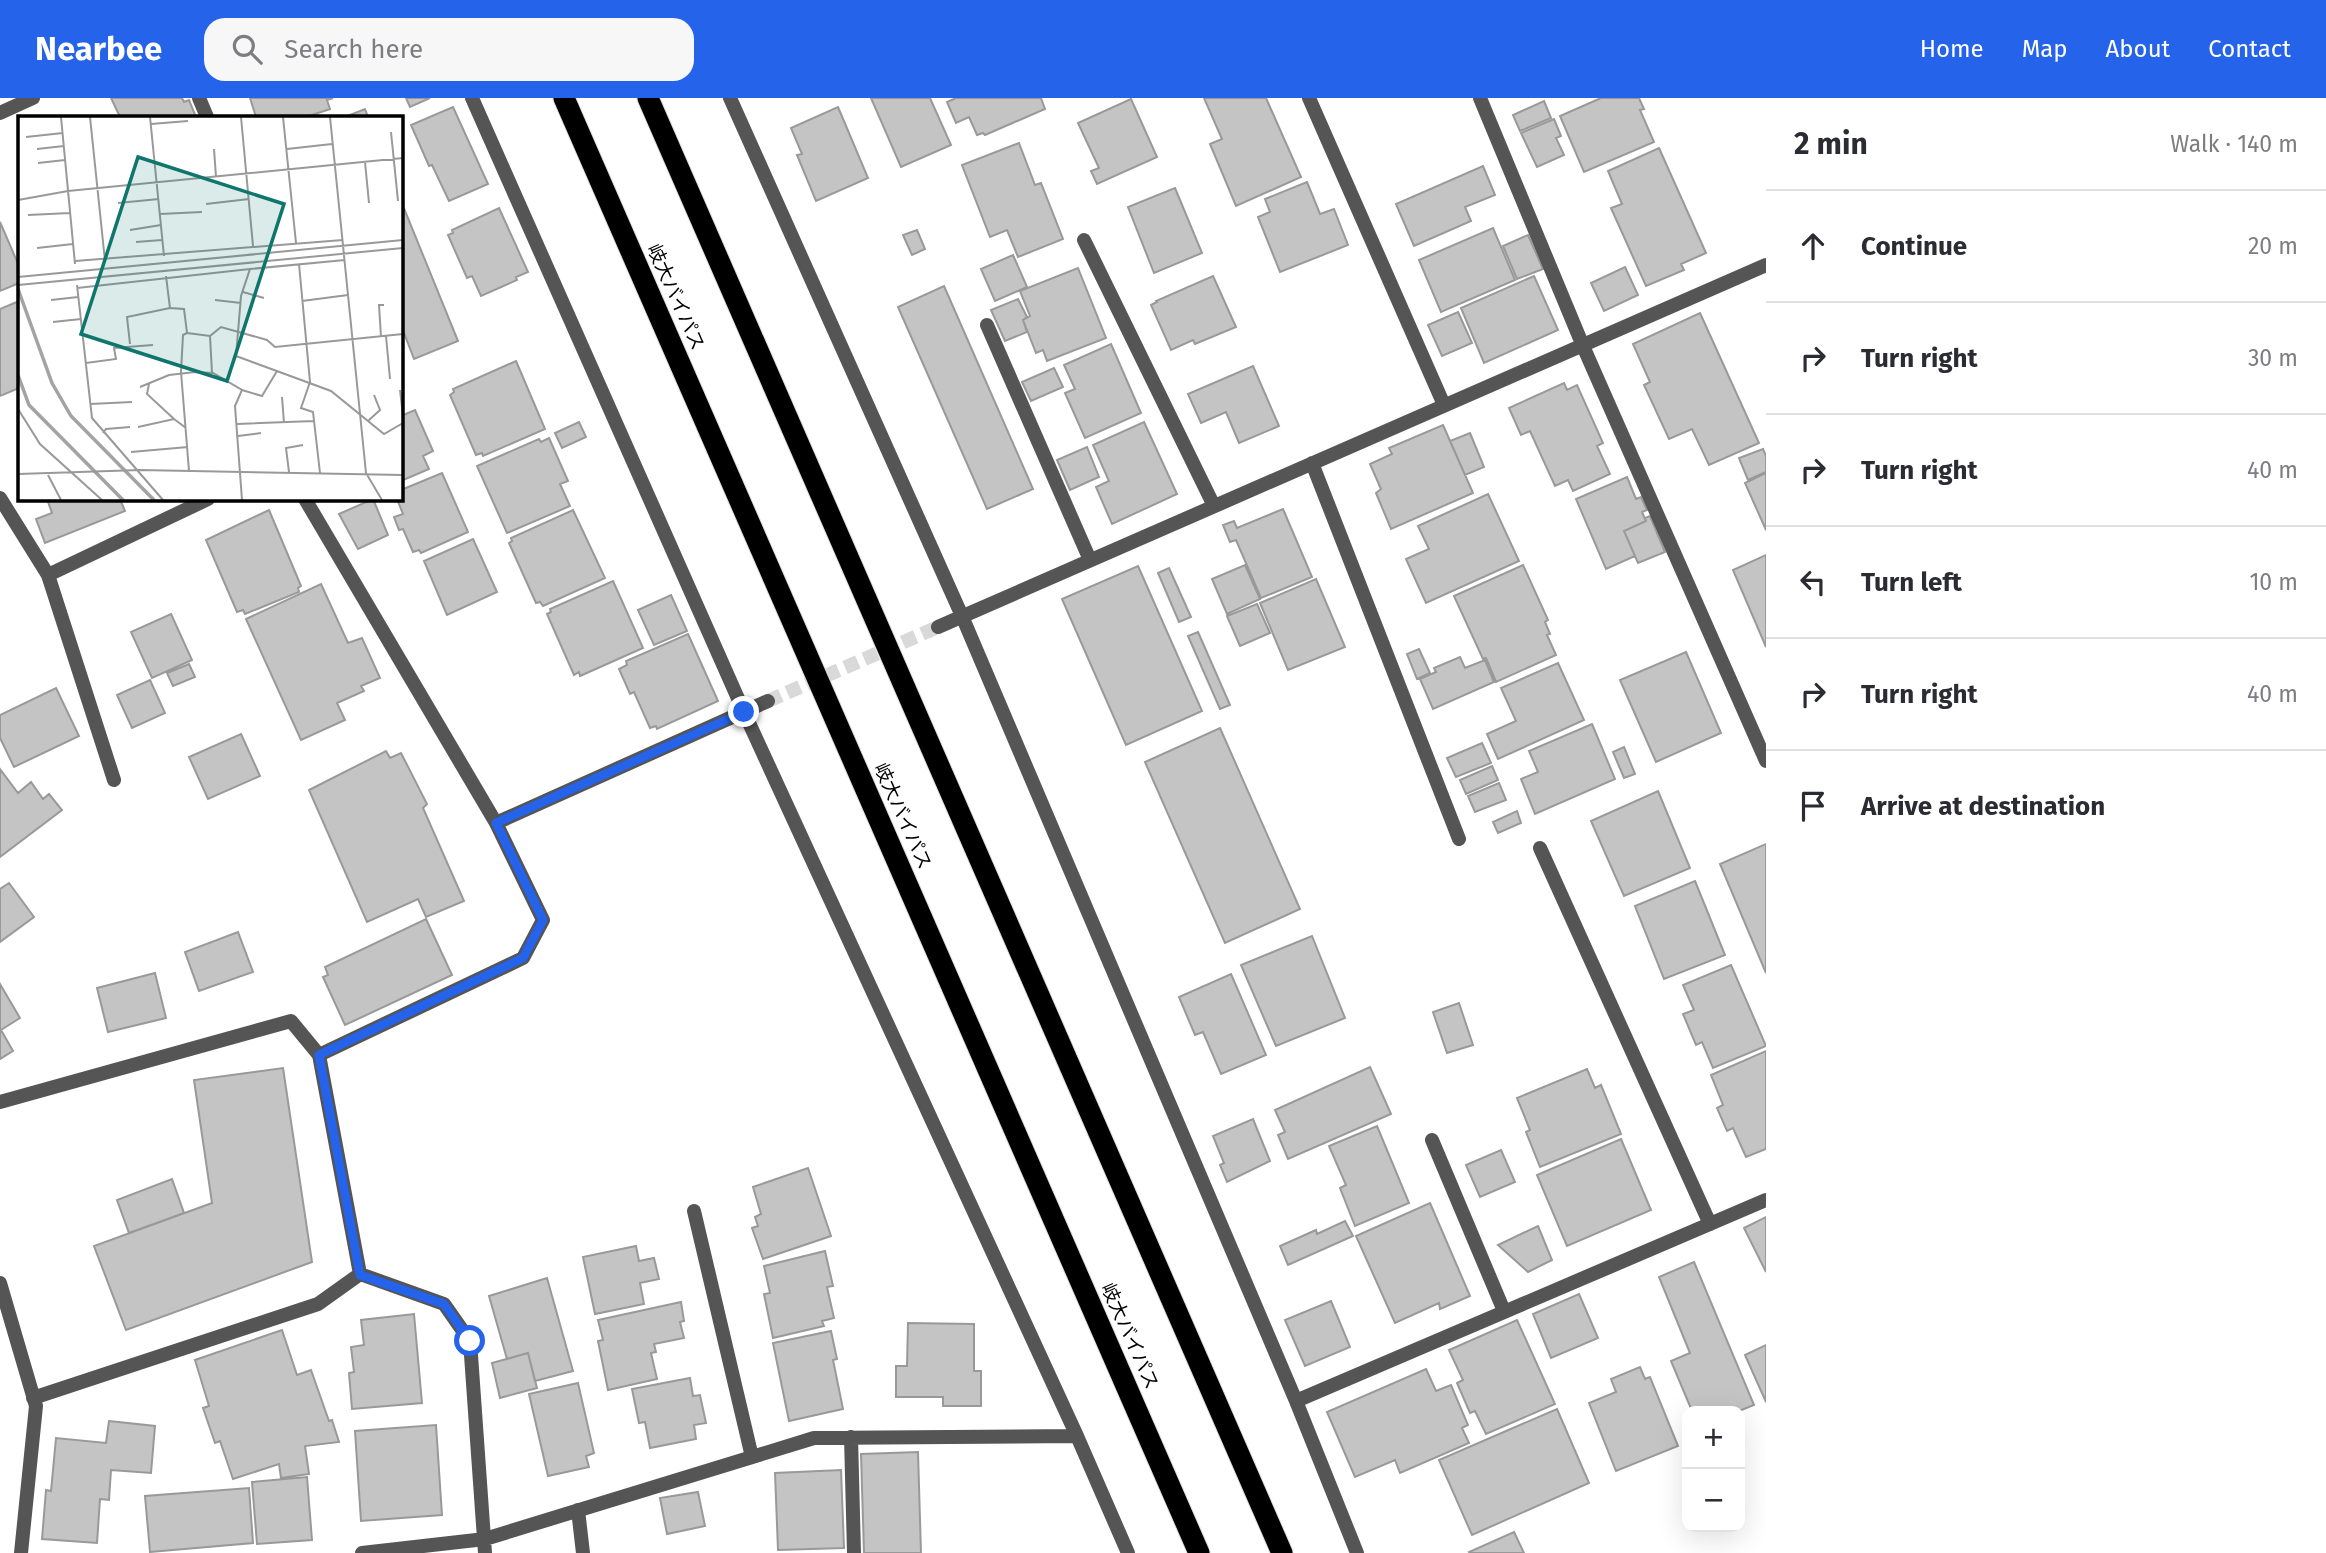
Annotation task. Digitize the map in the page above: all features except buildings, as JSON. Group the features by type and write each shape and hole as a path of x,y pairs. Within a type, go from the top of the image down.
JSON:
{"highway":[{"name":"岐大バイパス","path":"564,98 1199,1553"},
{"path":"648,98 1282,1553"}],"street":[{"path":"0,113 33,98"},
{"path":"199,98 207,116"},
{"path":"472,98 744,712 1077,1436 1128,1553"},
{"path":"1309,98 1444,405"},
{"path":"1480,98 1583,346 1766,761"},
{"path":"734,99 962,616 1296,1401 1357,1553"},
{"path":"1084,240 1214,506"},
{"path":"938,627 1766,265"},
{"path":"987,325 1090,559"},
{"path":"1312,463 1459,839"},
{"path":"0,498 48,575 114,780"},
{"path":"48,575 206,500"},
{"path":"306,500 496,823 543,920 523,958 319,1055"},
{"path":"496,823 768,701"},
{"path":"1540,848 1710,1224"},
{"path":"0,1102 291,1021 319,1055 360,1275"},
{"path":"1432,1140 1504,1311"},
{"path":"1296,1401 1766,1200"},
{"path":"694,1212 752,1457"},
{"path":"33,1398 318,1304 360,1275"},
{"path":"360,1275 444,1304 470,1341 485,1546"},
{"path":"0,1283 36,1406 21,1553"},
{"path":"362,1553 485,1546 578,1510 814,1438 1077,1436"},
{"path":"851,1437 854,1553"},
{"path":"578,1510 583,1553"}],"tunnel":[{"path":"768,701 938,627"}],"route":[{"path":"470,1341 444,1304 360,1275 319,1055 523,958 543,920 496,823 744,712"}]}
